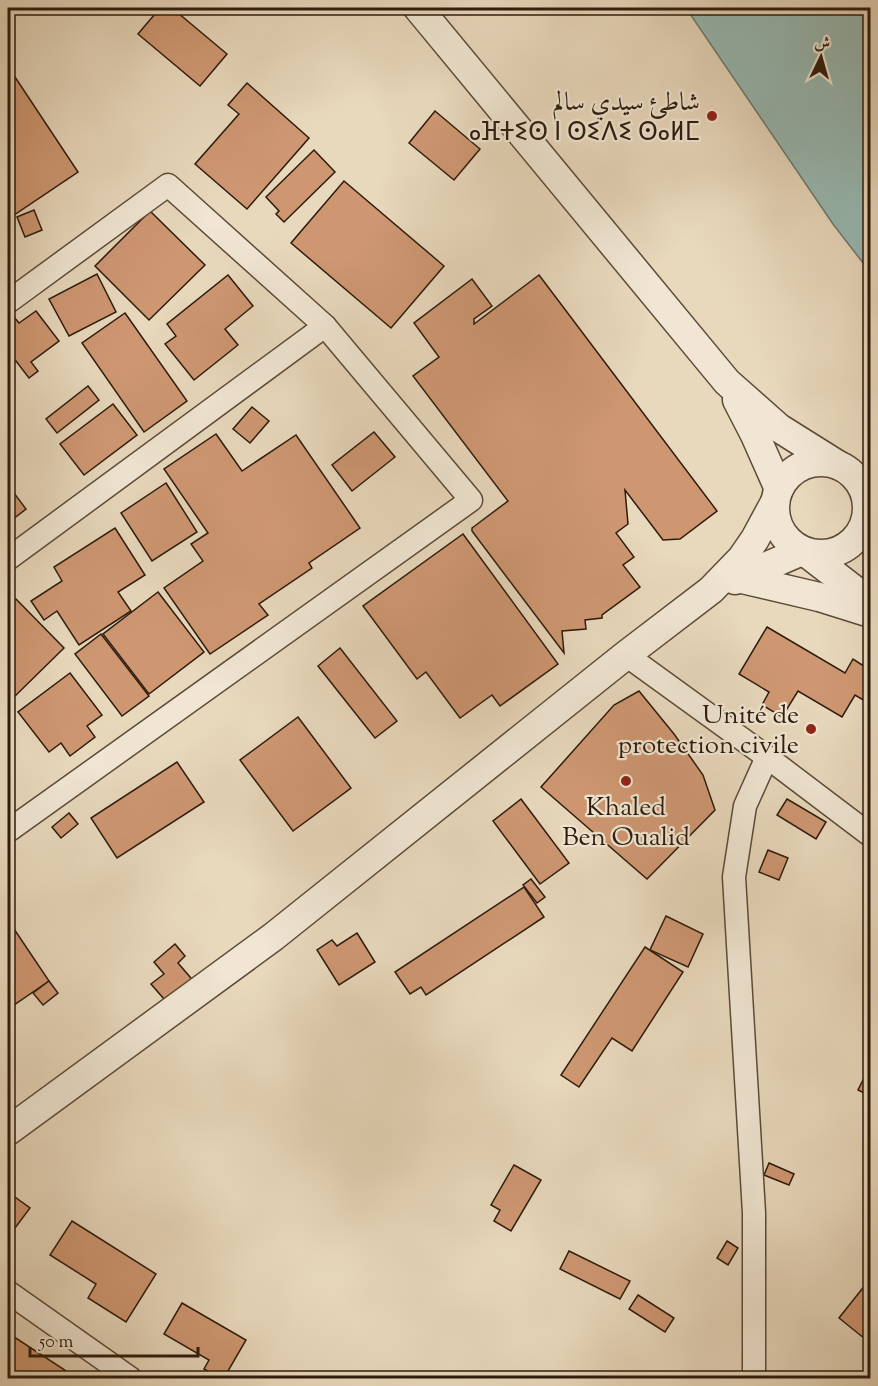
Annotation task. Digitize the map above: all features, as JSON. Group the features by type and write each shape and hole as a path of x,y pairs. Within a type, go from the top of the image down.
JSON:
{"street":[{"path":"418,8 727,382 779,428 850,472 860,483 866,496 869,515 861,531 846,547 833,553 818,555 803,551 711,590"},
{"path":"8,302 168,185 325,326 471,500 8,831"},
{"path":"8,559 325,326"},
{"path":"727,382 755,435 777,496 776,517 780,531 790,543 870,602"},
{"path":"8,1131 273,936 711,590 742,558 755,539 786,477 804,466 824,462 838,465"},
{"path":"738,579 819,597 870,613"},
{"path":"626,655 870,835"},
{"path":"754,1378 754,1213 734,876 745,806 767,757"},
{"path":"8,1292 130,1378"}],"water":[{"path":"686,8 870,8 870,272 833,224"}],"building":[{"path":"160,8 172,8 227,54 200,86 138,34"},
{"path":"13,74 78,172 8,219 8,77"},
{"path":"247,83 309,138 247,209 195,164 239,114 228,105"},
{"path":"435,111 480,149 454,180 409,143"},
{"path":"314,150 335,172 284,222 276,214 279,211 266,197"},
{"path":"344,181 444,266 391,328 291,243"},
{"path":"34,210 42,230 25,237 17,217"},
{"path":"150,211 205,265 149,320 95,266"},
{"path":"97,274 116,312 69,336 49,299"},
{"path":"228,275 253,306 225,329 238,345 194,380 165,344 176,336 167,324"},
{"path":"539,275 717,511 680,539 663,540 625,490 628,524 616,533 634,557 623,565 640,587 602,615 602,618 585,620 586,629 562,631 564,653 472,531 472,528 508,501 413,376 439,357 414,323 472,279 492,306 474,319 474,324"},
{"path":"36,311 59,341 31,362 38,371 29,378 16,361 8,367 8,314 10,312 19,323"},
{"path":"125,313 187,401 144,432 82,343"},
{"path":"88,386 99,400 57,433 46,419"},
{"path":"113,404 137,435 84,475 60,444"},
{"path":"252,407 269,421 250,443 233,429"},
{"path":"374,432 395,457 352,491 332,465"},
{"path":"216,434 242,471 296,435 360,528 309,563 312,568 259,604 268,615 210,654 164,588 203,561 191,544 208,533 164,469"},
{"path":"166,483 197,532 152,561 121,513"},
{"path":"8,485 26,509 8,523"},
{"path":"115,528 145,575 118,592 131,611 79,645 57,611 44,620 31,601 62,581 54,567"},
{"path":"463,534 558,664 500,706 492,695 460,718 426,672 417,679 363,606"},
{"path":"158,592 204,652 149,694 103,634"},
{"path":"16,599 64,648 13,698 8,693 8,607"},
{"path":"767,627 845,673 853,659 870,670 870,704 855,695 842,717 798,691 782,717 762,705 769,692 739,674"},
{"path":"101,634 149,696 122,716 75,654"},
{"path":"340,648 397,721 375,738 318,666"},
{"path":"70,673 102,715 87,726 95,737 70,756 61,743 49,752 18,712"},
{"name":"Khaled Ben Oualid","path":"639,691 703,775 715,810 647,879 541,787 614,705"},
{"path":"298,717 351,788 293,831 240,760"},
{"path":"177,762 204,802 117,858 91,818"},
{"path":"521,799 569,863 540,884 493,821"},
{"path":"787,799 826,822 816,839 777,815"},
{"path":"69,813 78,824 61,838 52,827"},
{"path":"768,850 788,858 779,880 759,872"},
{"path":"531,879 545,897 537,903 523,885"},
{"path":"524,887 544,917 426,995 421,987 410,994 395,972"},
{"path":"666,916 703,934 688,967 650,950"},
{"path":"8,920 49,981 8,1009"},
{"path":"357,933 375,962 339,985 317,950 332,940 337,946"},
{"path":"175,944 185,956 178,963 196,984 170,1006 151,984 164,974 154,962"},
{"path":"645,947 683,972 632,1051 612,1038 579,1087 561,1075"},
{"path":"49,981 58,993 43,1005 33,993"},
{"path":"865,1076 870,1079 870,1096 858,1090"},
{"path":"769,1163 794,1174 789,1185 764,1175"},
{"path":"514,1165 541,1180 511,1231 494,1221 500,1210 491,1205"},
{"path":"8,1192 30,1208 9,1236 8,1235"},
{"path":"72,1221 156,1274 126,1322 88,1298 96,1284 50,1255"},
{"path":"727,1241 738,1248 728,1265 717,1258"},
{"path":"569,1251 630,1281 620,1299 560,1269"},
{"path":"870,1279 870,1343 839,1318"},
{"path":"638,1295 674,1318 665,1332 629,1309"},
{"path":"182,1303 246,1340 224,1378 219,1378 204,1369 209,1360 164,1334"},
{"path":"8,1333 77,1378 24,1378 8,1368"}],"place":[{"name":"شاطئ سيدي سالم ⴰⴼⵜⵉⵙ ⵏ ⵙⵉⴷⵉ ⵙⴰⵍⵎ","path":"712,116"},
{"name":"Unité de protection civile","path":"811,729"},
{"name":"Khaled Ben Oualid","path":"626,781"}]}
